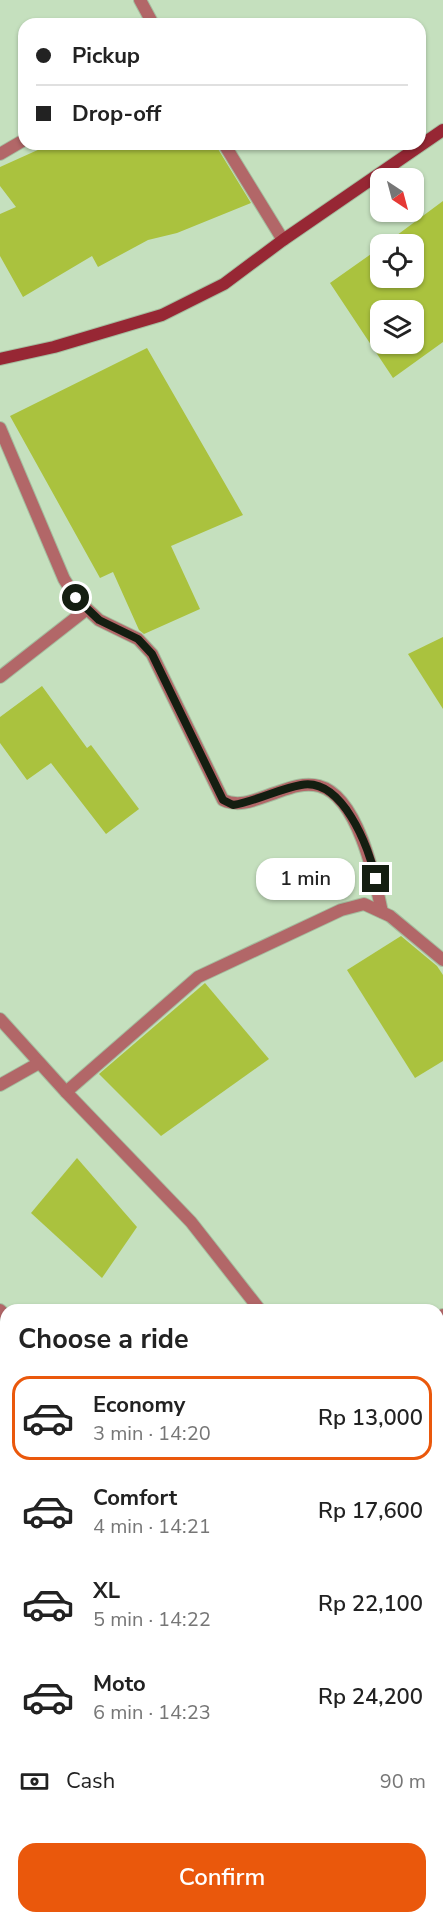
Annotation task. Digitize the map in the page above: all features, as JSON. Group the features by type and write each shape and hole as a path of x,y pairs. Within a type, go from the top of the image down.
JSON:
{"street":[{"path":"140,0 150,18"},
{"path":"426,142 443,130"},
{"path":"0,154 18,144"},
{"path":"228,150 283,240"},
{"path":"0,359 54,347 162,315 224,284 283,240 414,150"},
{"path":"0,428 64,579 76,598 99,620 138,639 152,654 223,800 233,805 303,784 320,786 333,793 353,819 372,862 382,912"},
{"path":"0,677 87,609"},
{"path":"66,1092 198,977 341,910 364,904 382,912 424,942 443,960"},
{"path":"0,1019 66,1092 191,1222 255,1304"},
{"path":"0,1085 39,1063"}],"building":[{"path":"38,150 219,150 251,203 177,233 148,240 98,267 92,256 23,297 0,256 0,214 16,207 0,186 0,167"},
{"path":"443,201 443,342 393,378 377,354 424,354 424,300 370,300 370,343 330,283 370,255 370,288 424,288 424,234 398,234 415,222 424,222 424,215"},
{"path":"147,348 243,515 171,546 200,609 144,634 139,630 113,572 100,578 10,416"},
{"path":"443,637 443,709 408,654"},
{"path":"42,686 87,748 91,745 139,809 106,834 51,763 27,780 0,743 0,717"},
{"path":"401,936 437,966 443,975 443,1061 415,1078 347,970"},
{"path":"205,983 269,1059 161,1136 99,1074"},
{"path":"77,1158 137,1227 102,1278 31,1213"}],"route":[{"path":"76,598 99,620 121,633 138,639 152,654 223,800 233,805 303,784 320,786 333,793 353,819 372,862 376,879"}]}
